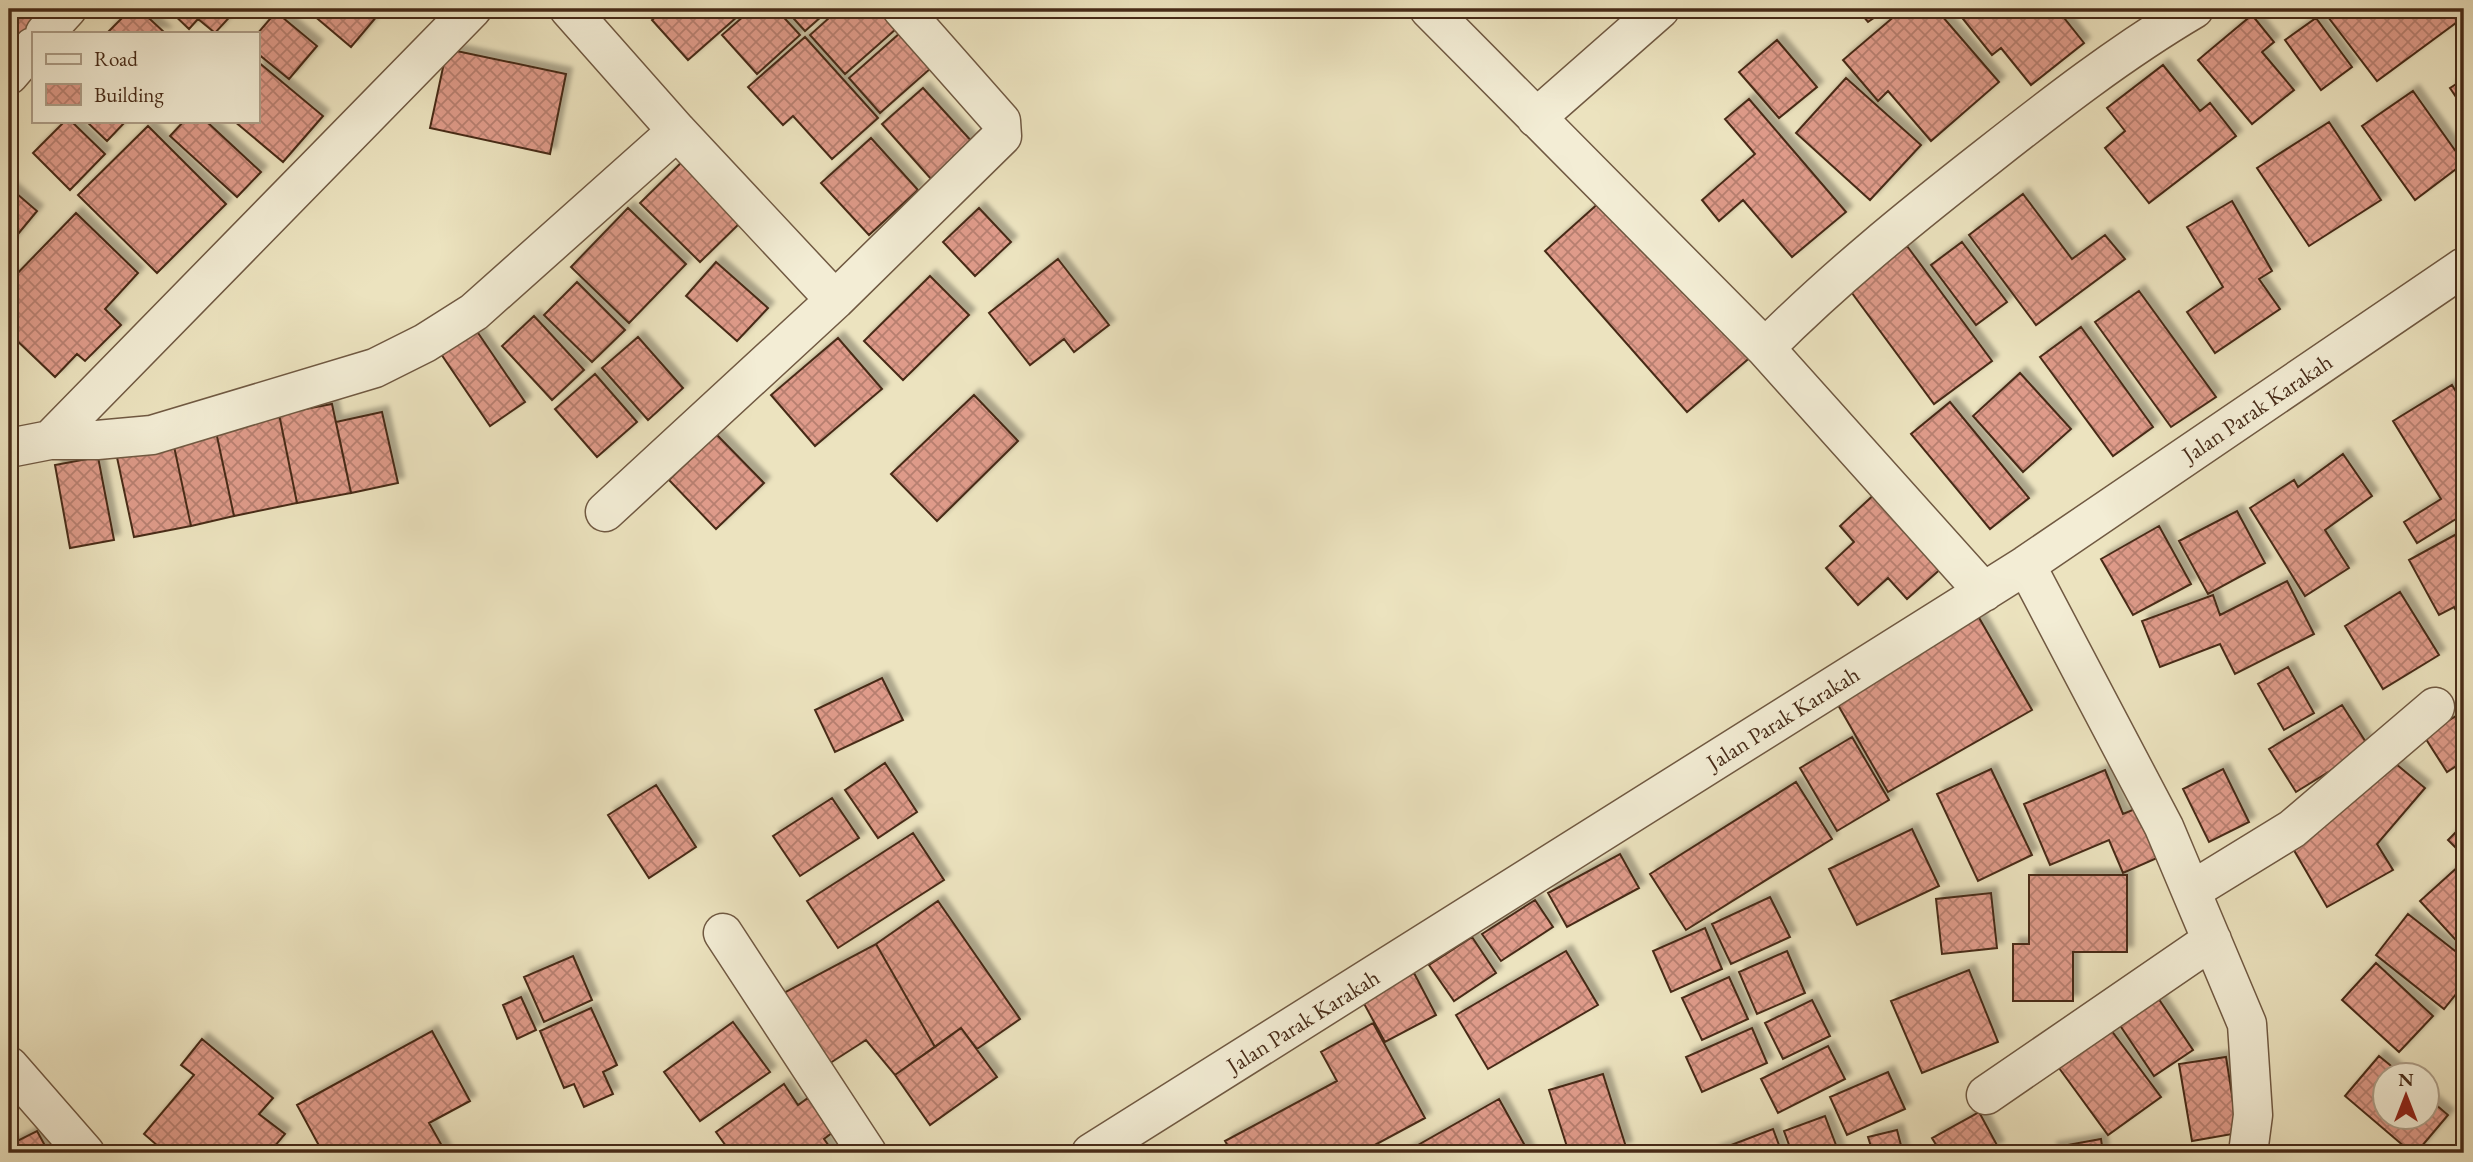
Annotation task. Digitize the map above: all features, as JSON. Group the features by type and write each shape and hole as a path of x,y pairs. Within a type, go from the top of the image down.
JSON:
{"street":[{"path":"46,32 67,9"},
{"path":"50,440 472,9"},
{"path":"569,9 677,131 835,300"},
{"path":"605,512 835,300 1002,136 1001,121 902,9"},
{"path":"1429,9 1765,348 1984,592"},
{"path":"1536,118 1660,9"},
{"path":"1765,348 1815,298 1885,237 2052,106 2194,9"},
{"path":"9,75 32,48"},
{"path":"9,448 50,440 97,440 152,435 375,368 425,343 474,312 677,131"},
{"name":"Jalan Parak Karakah","path":"1091,1153 1134,1143 2026,565 2464,267"},
{"path":"2026,565 2164,827 2247,1024 2253,1115 2248,1153"},
{"path":"2191,891 2292,829 2435,706"},
{"path":"723,933 867,1153"},
{"path":"1986,1095 2212,940"},
{"path":"9,1066 85,1153"}],"building":[{"path":"9,9 32,9 41,19 9,45"},
{"path":"131,9 139,9 164,32 108,32"},
{"path":"168,9 237,9 216,32 198,19 189,29"},
{"path":"306,9 383,9 351,47"},
{"path":"665,9 746,9 688,60 652,20"},
{"path":"752,9 776,9 800,35 757,74 722,35"},
{"path":"785,9 830,9 805,31"},
{"path":"839,9 878,9 896,29 845,74 810,35"},
{"path":"1857,9 1887,9 1868,22"},
{"path":"1903,9 1936,9 1999,82 1931,141 1888,91 1878,101 1843,60"},
{"path":"1955,9 2057,9 2084,43 2031,85 2001,48 1992,55"},
{"path":"2339,9 2464,9 2464,17 2377,81 2328,17"},
{"path":"276,12 317,46 289,79 259,55 259,32"},
{"path":"2252,15 2274,42 2262,52 2294,90 2252,124 2198,60"},
{"path":"2316,18 2352,67 2321,90 2285,40"},
{"path":"900,33 931,68 880,113 849,78"},
{"path":"805,37 878,118 832,159 793,116 783,125 748,87"},
{"path":"1777,40 1817,87 1779,118 1739,72"},
{"path":"447,49 566,74 550,154 430,128"},
{"path":"259,63 323,116 283,162 235,122 259,122"},
{"path":"2163,65 2200,111 2210,103 2236,136 2149,203 2105,148 2125,131 2107,108"},
{"path":"1846,78 1921,145 1870,200 1796,133"},
{"path":"2464,79 2464,109 2450,88"},
{"path":"923,88 974,144 932,180 882,124"},
{"path":"2413,91 2464,163 2415,200 2362,126"},
{"path":"1749,99 1846,212 1792,257 1743,200 1719,221 1702,200 1755,154 1725,119"},
{"path":"64,122 72,122 105,154 70,190 33,153"},
{"path":"87,122 125,122 107,141"},
{"path":"183,122 207,122 261,172 237,197 170,136"},
{"path":"2329,122 2381,200 2309,246 2257,168"},
{"path":"148,126 226,204 157,273 78,195"},
{"path":"871,138 918,190 869,235 821,183"},
{"path":"686,158 745,218 700,262 640,203"},
{"path":"9,187 37,211 9,245"},
{"path":"1610,193 1753,355 1687,412 1545,251"},
{"path":"2023,194 2072,259 2105,235 2125,259 2036,325 1969,235"},
{"path":"2232,201 2272,271 2259,279 2280,309 2215,353 2187,312 2223,287 2187,227"},
{"path":"628,208 686,264 629,323 571,267"},
{"path":"979,208 1011,242 975,276 943,242"},
{"path":"76,213 138,273 105,309 121,325 85,361 77,354 55,377 9,333 9,282"},
{"path":"1962,242 2007,302 1976,325 1931,265"},
{"path":"1907,246 1992,361 1934,404 1849,289"},
{"path":"1058,259 1109,325 1074,352 1064,339 1030,365 989,313"},
{"path":"716,262 768,308 737,341 686,296"},
{"path":"930,276 969,315 903,380 864,341"},
{"path":"577,282 625,330 592,362 544,315"},
{"path":"2139,291 2216,397 2171,427 2095,322"},
{"path":"534,316 584,370 552,400 502,346"},
{"path":"474,327 525,402 490,426 439,351"},
{"path":"2081,327 2153,427 2113,456 2040,357"},
{"path":"638,337 683,388 648,420 602,368"},
{"path":"838,338 882,389 815,446 771,395"},
{"path":"2020,373 2071,429 2023,472 1973,416"},
{"path":"595,374 637,422 597,457 555,409"},
{"path":"2452,385 2464,405 2464,514 2417,543 2404,522 2441,499 2393,421"},
{"path":"974,395 1018,441 937,521 891,474"},
{"path":"1950,402 2029,498 1990,529 1911,434"},
{"path":"332,404 351,493 297,503 279,414"},
{"path":"382,412 398,483 351,493 336,422"},
{"path":"279,414 297,503 234,516 215,427"},
{"path":"215,427 234,516 191,526 172,437"},
{"path":"716,434 764,483 716,529 669,480"},
{"path":"172,437 191,526 134,537 115,448"},
{"path":"2343,454 2372,496 2325,530 2349,568 2305,596 2250,508 2294,480 2298,487"},
{"path":"98,457 114,540 70,548 55,465"},
{"path":"1878,491 1945,565 1907,599 1888,578 1858,605 1826,568 1854,542 1840,526"},
{"path":"2237,511 2265,563 2208,594 2179,541"},
{"path":"2159,526 2191,584 2133,615 2101,559"},
{"path":"2464,530 2464,625 2454,607 2439,615 2409,560"},
{"path":"2287,581 2314,634 2235,674 2220,644 2160,667 2142,621 2213,595 2220,615"},
{"path":"2400,592 2439,655 2383,689 2345,626"},
{"path":"1974,609 2032,710 1888,792 1830,691"},
{"path":"2288,667 2314,713 2284,730 2258,684"},
{"path":"882,678 903,720 835,752 815,710"},
{"path":"2342,705 2369,747 2296,792 2269,749"},
{"path":"2464,711 2464,761 2447,772 2424,736"},
{"path":"1852,737 1889,800 1837,831 1800,768"},
{"path":"2390,759 2425,788 2377,844 2393,870 2327,907 2288,840 2352,803"},
{"path":"885,763 917,812 878,838 845,790"},
{"path":"1991,769 2032,855 1978,881 1937,794"},
{"path":"2223,769 2249,822 2209,842 2183,789"},
{"path":"2105,770 2123,814 2135,809 2157,858 2123,873 2109,840 2050,865 2024,804"},
{"path":"1796,782 1832,839 1686,930 1650,874"},
{"path":"656,785 696,847 649,878 608,815"},
{"path":"832,798 859,838 800,876 773,836"},
{"path":"2464,824 2464,856 2448,840"},
{"path":"1912,829 1939,886 1857,925 1829,869"},
{"path":"913,833 944,880 838,948 807,901"},
{"path":"1620,854 1639,888 1567,927 1548,893"},
{"path":"2460,865 2464,870 2464,949 2420,901"},
{"path":"2029,875 2127,875 2127,952 2073,952 2073,1001 2013,1001 2013,944 2029,944"},
{"path":"1991,893 1997,948 1942,954 1936,899"},
{"path":"1770,897 1790,937 1731,964 1712,924"},
{"path":"1535,900 1553,927 1501,961 1482,934"},
{"path":"938,901 1020,1019 977,1049 961,1028 935,1047 876,944"},
{"path":"2408,914 2464,958 2464,984 2444,1009 2376,955"},
{"path":"1705,928 1722,969 1671,992 1653,951"},
{"path":"1472,937 1496,973 1454,1001 1429,965"},
{"path":"876,944 935,1047 895,1075 866,1040 824,1067 776,997"},
{"path":"1566,951 1598,1005 1488,1069 1456,1015"},
{"path":"1787,951 1805,993 1757,1014 1739,972"},
{"path":"573,956 592,1000 544,1022 524,977"},
{"path":"2376,963 2433,1016 2399,1052 2342,1000"},
{"path":"1969,970 1998,1042 1922,1073 1891,1001"},
{"path":"1414,973 1436,1015 1385,1042 1362,1000"},
{"path":"1729,977 1748,1019 1702,1040 1682,998"},
{"path":"2152,989 2193,1050 2154,1076 2113,1015"},
{"path":"521,997 536,1030 517,1039 503,1005"},
{"path":"1812,1000 1830,1036 1783,1059 1765,1023"},
{"path":"591,1008 617,1065 603,1072 613,1094 584,1107 574,1084 564,1088 540,1031"},
{"path":"733,1022 770,1072 700,1121 664,1072"},
{"path":"1373,1023 1425,1118 1360,1153 1232,1153 1225,1141 1337,1081 1321,1052"},
{"path":"961,1028 997,1077 930,1125 895,1075"},
{"path":"1752,1028 1767,1063 1702,1092 1686,1057"},
{"path":"2111,1030 2161,1097 2108,1135 2059,1068"},
{"path":"432,1031 470,1101 429,1123 446,1153 323,1153 297,1105"},
{"path":"202,1039 273,1098 259,1114 285,1134 269,1153 166,1153 144,1134 194,1075 181,1065"},
{"path":"1828,1046 1845,1079 1778,1113 1761,1079"},
{"path":"2226,1057 2238,1133 2192,1141 2179,1064"},
{"path":"2372,1064 2372,1119 2345,1096"},
{"path":"1888,1072 1905,1109 1847,1135 1830,1097"},
{"path":"1603,1074 1626,1147 1605,1153 1569,1153 1549,1090"},
{"path":"784,1084 798,1105 808,1098 833,1132 824,1139 834,1153 731,1153 716,1132"},
{"path":"1499,1099 1529,1153 1404,1153"},
{"path":"2442,1110 2448,1115 2442,1122"},
{"path":"1979,1112 1998,1147 1986,1153 1941,1153 1932,1138"},
{"path":"1825,1116 1839,1153 1792,1153 1784,1131"},
{"path":"1773,1129 1782,1153 1713,1152"},
{"path":"1897,1130 1903,1153 1873,1153 1868,1137"},
{"path":"2385,1130 2435,1130 2416,1153 2412,1153"},
{"path":"37,1131 49,1153 9,1153 9,1145"},
{"path":"2101,1139 2103,1153 2052,1153 2051,1148"}]}
